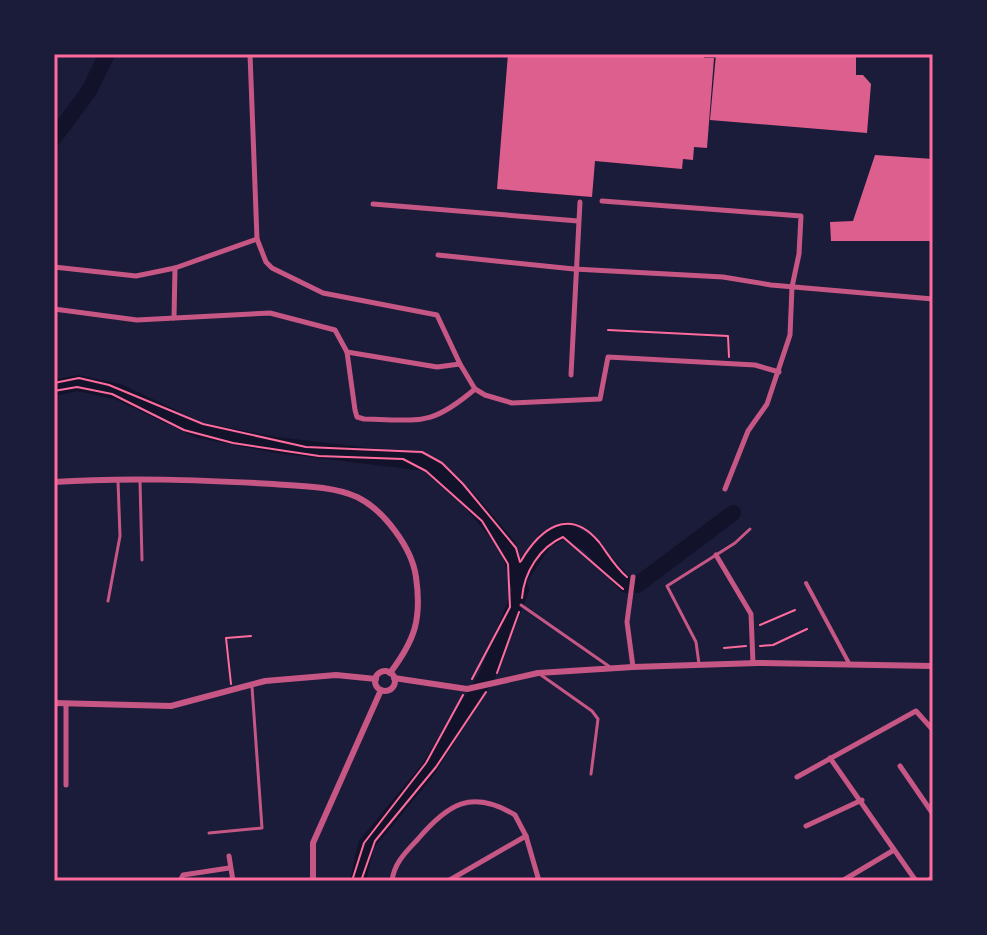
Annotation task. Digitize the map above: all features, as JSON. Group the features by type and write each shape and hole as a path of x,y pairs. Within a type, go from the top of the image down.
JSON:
{"street":[{"path":"250,54 257,239 266,262 272,268 311,289 437,315 475,389 512,403 601,398 606,358 728,364 779,372"},
{"path":"602,201 801,216 799,254 792,287 790,335 767,404 748,431 725,489"},
{"path":"571,375 574,269 580,202"},
{"path":"373,204 578,221"},
{"path":"54,267 136,276 175,268 257,239"},
{"path":"438,255 574,269 723,277 792,287 933,299"},
{"path":"174,318 175,268"},
{"path":"54,309 137,320 185,320 270,313 335,330 347,352 354,408 357,417 364,419 433,419 475,389"},
{"path":"347,352 437,367 460,364"},
{"path":"54,482 287,485 342,491 362,499 408,548 417,580 417,620 413,640 392,675 391,690 381,690"},
{"path":"716,555 748,608 753,663"},
{"path":"632,579 627,622 633,667"},
{"path":"806,583 850,665"},
{"path":"376,679 380,673 469,689 538,673 611,668 753,663 933,666"},
{"path":"54,703 187,704 252,684 336,675 376,679"},
{"path":"313,881 313,843 381,690 376,679"},
{"path":"66,704 66,785"},
{"path":"797,777 916,711 933,730"},
{"path":"830,758 845,784 862,800 916,881"},
{"path":"900,766 933,814"},
{"path":"806,826 862,800"},
{"path":"392,881 401,858 439,815 452,805 469,802 502,808 515,815 526,836 539,881"},
{"path":"448,881 526,836"},
{"path":"842,881 894,850"},
{"path":"229,856 233,881"},
{"path":"180,881 183,875 229,868"}],"lane":[{"path":"108,601 120,536 118,481"},
{"path":"140,481 142,560"},
{"path":"699,664 696,642 667,586 750,529"},
{"path":"521,605 611,668"},
{"path":"538,673 598,719 591,774"},
{"path":"209,833 262,828 252,684"}],"path":[{"path":"608,330 728,336 728,364"},
{"path":"54,383 79,378 109,385 203,424 306,447 422,452 442,463 463,484 516,548 520,562 534,538 559,523 575,524 596,539 620,571 632,579"},
{"path":"54,391 77,387 112,394 184,430 277,452 336,455 358,460 403,459 426,471 475,513 508,564 512,583 510,607 469,689 426,763 364,843 352,881"},
{"path":"361,881 375,841 436,767 491,684 521,605 524,578 550,543 563,537 630,592"},
{"path":"752,626 767,625 795,610"},
{"path":"724,648 773,645 807,629"},
{"path":"231,684 226,638 251,636"}],"building":[{"path":"508,54 704,54 704,58 714,58 707,148 694,147 693,160 683,159 682,169 595,161 592,197 497,189"},
{"path":"716,54 856,54 856,75 863,75 871,84 867,133 710,120"},
{"path":"875,155 933,159 933,241 831,241 830,222 853,221"}],"waterway":[{"path":"54,138 89,91 107,54"},
{"path":"54,388 78,383 119,392 199,430 276,445 427,463 469,500 508,546 521,590 487,676 427,771 366,845 358,881"},
{"path":"518,581 545,540 565,530 589,544 626,585 637,585 733,513"}]}
